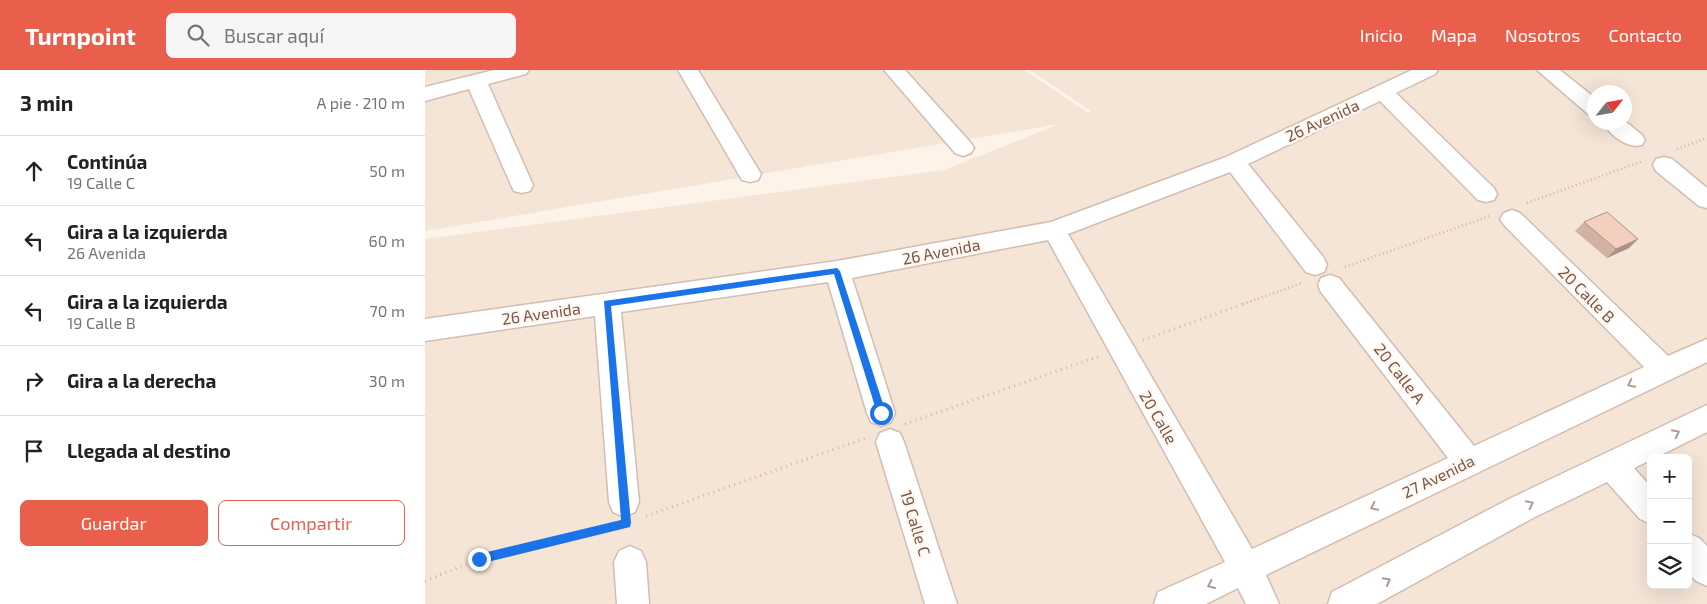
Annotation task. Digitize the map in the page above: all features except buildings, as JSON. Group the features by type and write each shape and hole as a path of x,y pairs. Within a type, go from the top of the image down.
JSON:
{"street":[{"path":"425,94 519,70"},
{"path":"688,70 750,174"},
{"path":"894,70 963,148"},
{"name":"26 Avenida","path":"425,330 837,271 1054,230 1234,162 1428,70"},
{"path":"1547,70 1587,102"},
{"path":"476,81 522,184"},
{"path":"1383,92 1486,194"},
{"path":"1622,130 1634,140"},
{"path":"1661,159 1707,200"},
{"name":"20 Calle A","path":"1234,162 1469,462"},
{"name":"20 Calle B","path":"1509,213 1663,369"},
{"name":"20 Calle","path":"1054,230 1246,569 1263,604"},
{"name":"19 Calle C","path":"837,271 884,430 941,604"},
{"path":"607,304 635,509"},
{"name":"27 Avenida","path":"1169,604 1663,369 1707,350"},
{"path":"1344,604 1522,508 1707,418"},
{"path":"1611,465 1647,504"},
{"path":"1692,553 1707,570"},
{"path":"630,562 633,604"}],"path":[{"path":"425,581 479,559 626,523 635,509 884,430 1322,275 1509,213 1661,159 1707,138"}],"shaded area":[{"path":"425,70 1024,70 1088,113 1091,111 1030,70 1707,70 1707,604 425,604 425,239 944,170 1059,124 425,231"}],"route":[{"path":"479,559 626,523 607,304 837,271 881,413"}]}
